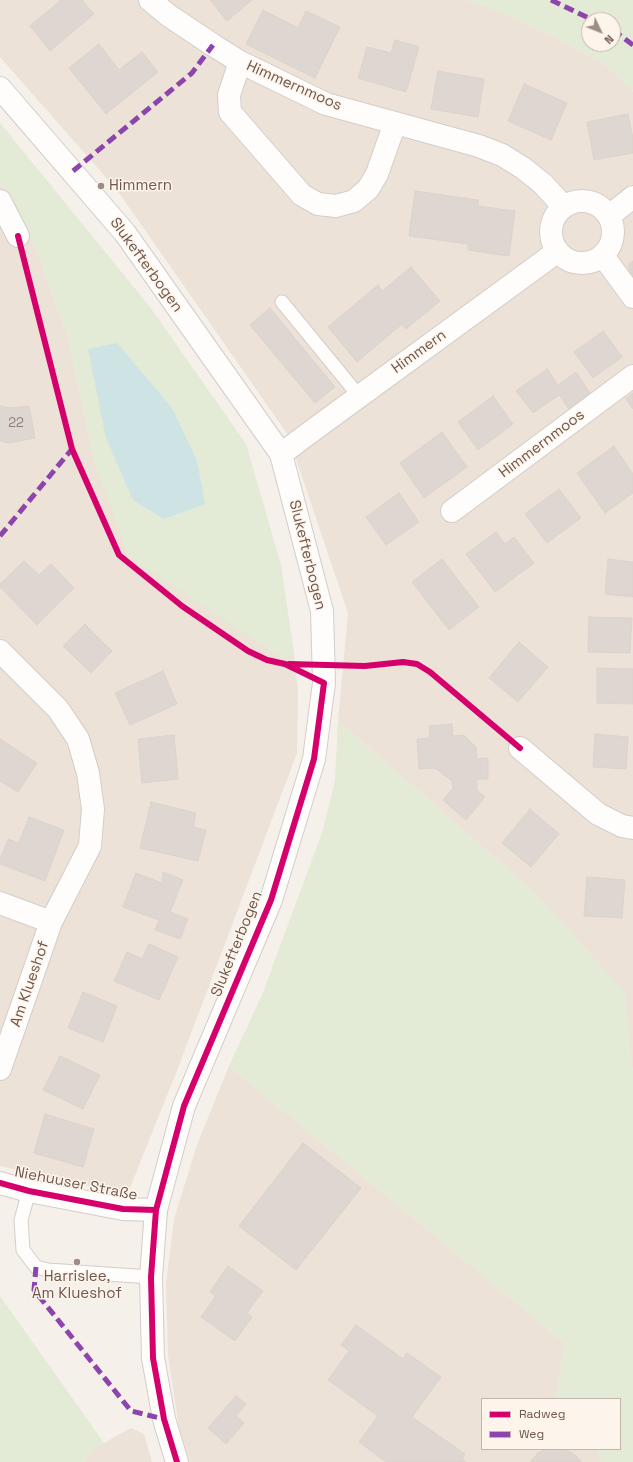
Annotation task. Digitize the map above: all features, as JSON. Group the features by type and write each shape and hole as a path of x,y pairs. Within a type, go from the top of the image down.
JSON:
{"street":[{"name":"Himmernmoos","path":"150,0 168,15 213,46 240,62 326,104 479,146 502,155 523,168 543,184 564,207"},
{"name":"Himmernmoos","path":"240,62 229,95 230,112 302,195 318,204 336,206 354,201 368,189 377,174 395,123"},
{"name":"Slukefterbogen","path":"0,88 125,233 281,454 322,611 324,683 314,759 271,900 184,1106 156,1210"},
{"path":"609,216 633,197"},
{"path":"0,201 18,236"},
{"path":"583,201 593,203 602,208 609,216 613,226 614,237 610,247 603,256 595,261 585,263 574,262 565,258 558,251 552,236 552,228 558,213 564,207 583,201"},
{"name":"Himmern","path":"281,454 558,251"},
{"path":"603,256 633,297"},
{"name":"Himmernmoos","path":"452,511 633,376"},
{"name":"Am Klueshof","path":"0,651 58,709 78,739 88,774 93,809 90,846 51,922 0,1069"},
{"path":"520,748 598,814 622,826 633,828"},
{"name":"Am Klueshof","path":"0,903 51,922"},
{"name":"Niehuuser Straße","path":"0,1183 28,1191 123,1209 156,1210 151,1276 153,1358 164,1419 177,1462"}],"lane":[{"path":"282,302 359,396"},
{"path":"28,1191 21,1220 23,1250 36,1267 48,1270 151,1276"}],"shaded area":[{"path":"0,0 466,0 494,9 578,49 607,66 633,91 633,1071 624,992 533,891 338,721 348,613 288,435 117,190 0,57"},
{"path":"0,183 34,244 68,337 95,464 283,659 294,653 298,692 297,753 178,1068 127,1195 0,1166"},
{"path":"117,343 172,408 197,461 205,504 164,519 133,500 106,438 88,349"},
{"path":"229,1066 565,1343 556,1398 481,1398 481,1450 597,1450 601,1462 190,1462 179,1428 168,1355 166,1283 174,1219 198,1142"},
{"path":"131,1428 144,1434 152,1462 83,1462 95,1448"}],"green space":[{"path":"466,0 633,0 633,91 607,66 583,52 621,52 621,12 581,12 581,51 549,34 494,9"},
{"path":"0,123 150,307 246,444 281,565 294,653 283,659 128,556 95,464 68,337 34,244 0,183"},
{"path":"338,721 533,891 625,992 633,1071 633,1462 601,1462 597,1450 621,1450 621,1398 556,1398 565,1343 229,1066 262,995 323,830 335,780"},
{"path":"0,1296 104,1443 95,1448 83,1462 0,1462"}],"building":[{"path":"61,0 82,0 94,14 50,51 30,26"},
{"path":"210,0 252,0 227,21"},
{"path":"263,10 298,28 306,11 340,27 315,78 246,44"},
{"path":"395,40 419,47 406,92 358,78 367,47 391,53"},
{"path":"99,44 119,70 142,52 158,72 106,114 69,68"},
{"path":"438,71 484,79 478,117 431,109"},
{"path":"524,84 567,103 551,140 508,121"},
{"path":"628,114 633,138 633,153 594,160 587,122"},
{"path":"415,191 478,200 478,206 515,211 509,256 468,250 468,244 409,236"},
{"path":"633,261 633,276 629,270 629,264"},
{"path":"411,267 440,301 406,329 402,324 357,362 328,327 378,285 382,291"},
{"path":"270,308 335,387 315,403 250,325"},
{"path":"603,331 622,357 593,378 574,352"},
{"path":"547,369 558,385 576,372 592,396 570,411 559,395 533,413 516,391"},
{"path":"633,393 633,409 626,399"},
{"path":"493,396 513,424 478,450 458,422"},
{"path":"0,406 11,408 29,406 35,438 9,443 0,441"},
{"path":"442,432 467,467 424,498 400,463"},
{"path":"614,446 633,474 633,493 605,513 577,473"},
{"path":"559,489 581,518 547,543 525,514"},
{"path":"399,493 419,522 386,545 366,517"},
{"path":"496,532 505,544 514,537 534,563 495,592 466,554"},
{"path":"442,559 479,607 449,630 412,582"},
{"path":"608,559 633,562 633,597 605,594"},
{"path":"24,561 39,575 51,564 74,588 37,625 0,587 0,584"},
{"path":"589,617 632,618 630,653 588,652"},
{"path":"85,624 112,651 91,673 63,646"},
{"path":"519,642 548,667 518,702 489,678"},
{"path":"597,668 633,669 633,704 597,703"},
{"path":"163,671 177,704 130,725 115,693"},
{"path":"452,724 453,736 464,735 476,747 477,759 488,758 488,779 477,779 477,790 485,797 466,820 443,800 453,788 452,781 435,768 419,769 417,739 430,738 429,726"},
{"path":"595,734 628,737 626,769 593,767"},
{"path":"174,735 178,779 142,783 138,739"},
{"path":"0,739 37,763 18,792 0,781"},
{"path":"151,802 196,813 193,827 206,830 198,861 140,848"},
{"path":"530,809 559,834 531,867 502,843"},
{"path":"29,817 64,830 45,881 0,864 0,860 8,839 19,843"},
{"path":"163,872 183,880 170,912 188,919 180,939 155,930 159,920 123,907 136,873 162,883"},
{"path":"587,877 625,880 622,918 584,916"},
{"path":"149,944 178,957 159,1000 114,981 127,952 142,959"},
{"path":"83,992 117,1006 103,1042 68,1028"},
{"path":"60,1056 100,1075 83,1109 43,1090"},
{"path":"45,1114 94,1129 83,1167 34,1153"},
{"path":"303,1143 361,1188 296,1270 239,1226"},
{"path":"228,1266 263,1291 247,1313 252,1317 235,1341 201,1317 216,1296 210,1292"},
{"path":"356,1325 403,1359 407,1353 441,1377 412,1417 465,1454 462,1459 466,1462 386,1462 359,1442 378,1416 328,1380 349,1351 341,1345"},
{"path":"236,1396 246,1404 236,1416 244,1423 226,1444 208,1428"},
{"path":"545,1450 567,1450 582,1462 530,1462 538,1453"}],"marked path":[{"path":"551,0 581,14"},
{"path":"621,36 633,45"},
{"path":"73,171 192,73 213,45"},
{"path":"0,536 72,449"},
{"path":"36,1267 34,1290 131,1411 164,1419"}],"cycle path":[{"path":"18,236 72,449 119,555 182,606 248,651 267,660 285,664 324,683 314,759 271,900 184,1106 156,1210 151,1277 153,1358 164,1419 177,1462"},
{"path":"289,664 365,666 403,662 417,664 430,672 520,748"},
{"path":"0,1183 29,1191 123,1209 156,1210"}],"place":[{"name":"Himmern","path":"101,186"},
{"name":"Harrislee, Am Klueshof","path":"77,1262"}]}
